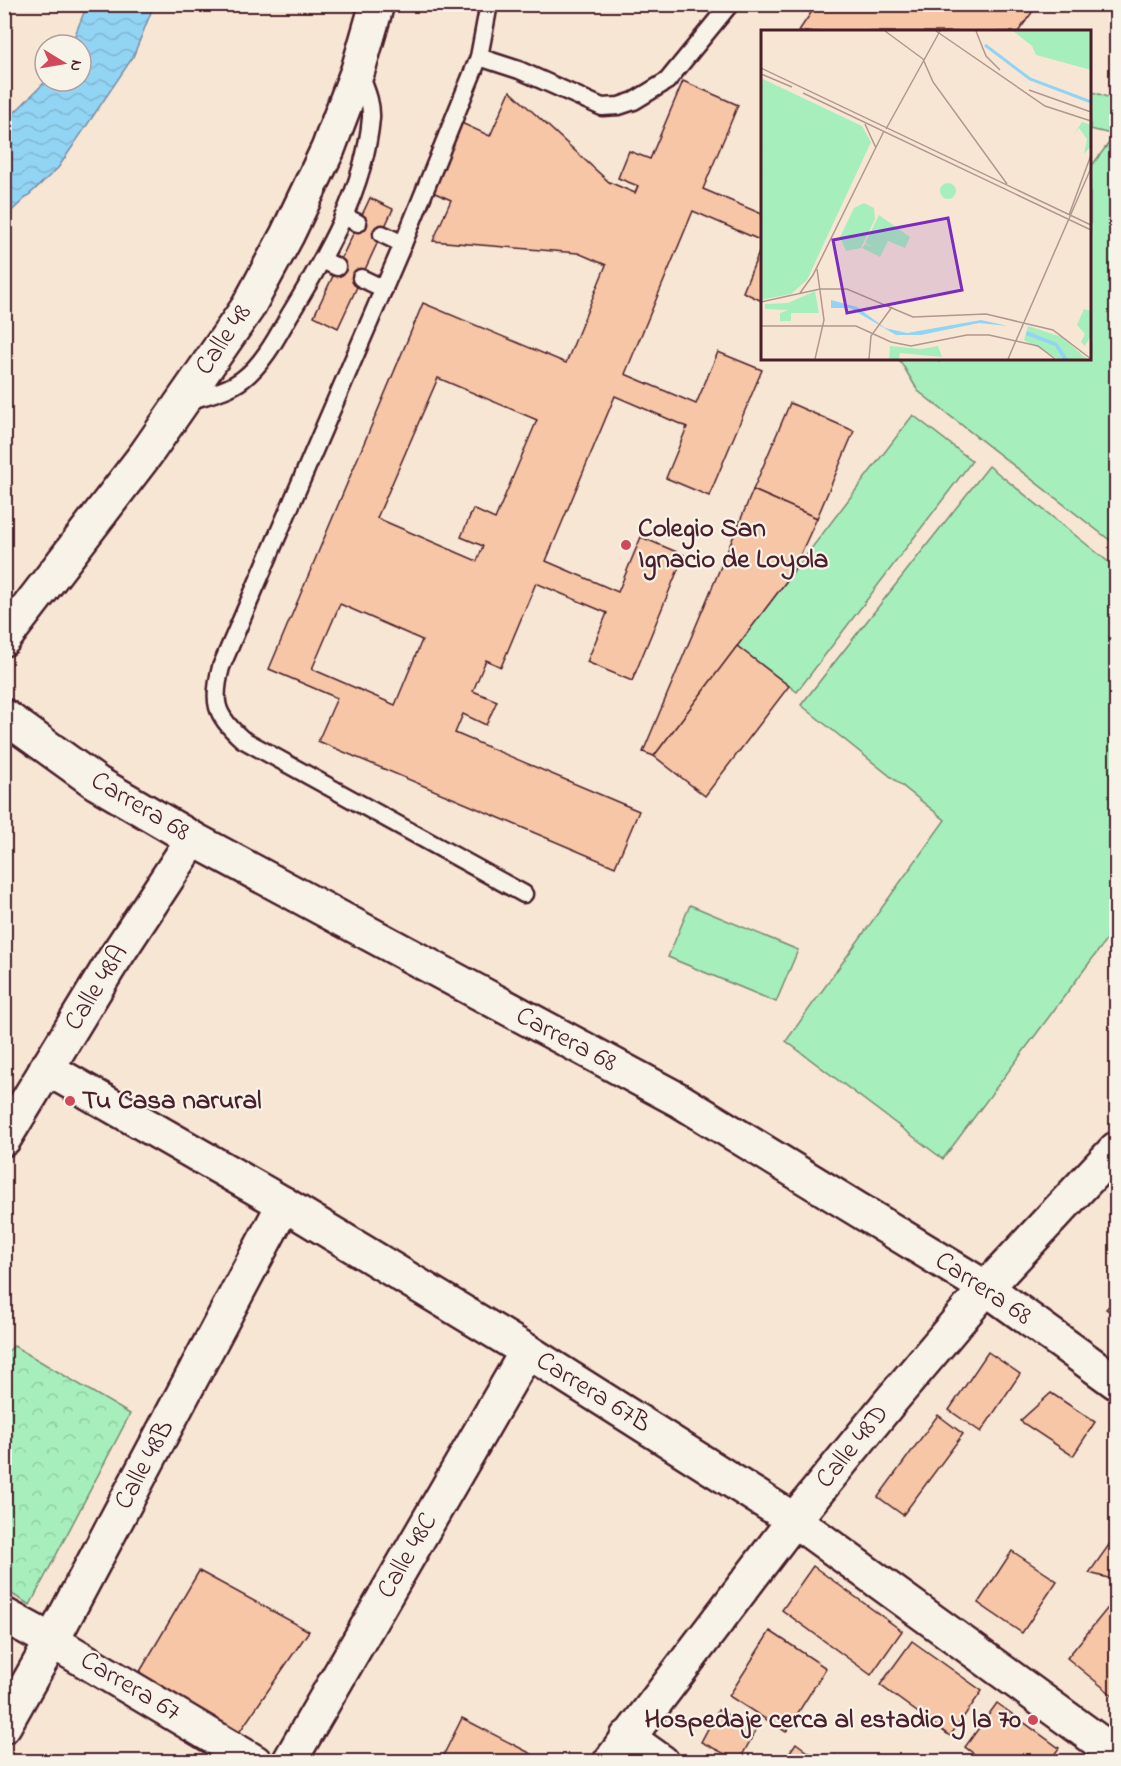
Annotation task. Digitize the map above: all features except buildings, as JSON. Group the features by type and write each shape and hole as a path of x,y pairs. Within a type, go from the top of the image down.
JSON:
{"street":[{"name":"Calle 48","path":"4,639 146,454 248,307 287,236 328,149 358,70 377,4"},
{"name":"Carrera 68","path":"4,716 97,783 194,839 679,1100 986,1288 1116,1382"},
{"name":"Calle 48A","path":"4,1139 109,967 194,839"},
{"name":"Carrera 67B","path":"46,1068 284,1204 527,1351 794,1520 1116,1754"},
{"name":"Calle 48D","path":"619,1749 794,1520 986,1288 1116,1149"},
{"name":"Calle 48B","path":"4,1726 52,1641 284,1204"},
{"name":"Calle 48C","path":"289,1761 527,1351"},
{"name":"Carrera 67","path":"4,1615 255,1761"},
{"path":"619,1749 662,1761"}],"lane":[{"path":"489,4 479,57 384,289 221,667 216,687 217,706 225,724 242,739 524,894"},
{"path":"479,57 519,70 602,107 619,106 634,101 667,81 730,4"},
{"path":"181,403 222,390 244,379 279,333 322,260 351,219 371,115 369,99 358,70"},
{"path":"382,234 403,244"},
{"path":"322,260 337,267"},
{"path":"361,278 384,289"}],"green space":[{"path":"1091,91 1116,100 1116,545 918,391 900,360 938,360 939,362 940,360 1091,360 1091,167 1115,135 1091,129"},
{"path":"913,415 972,461 797,692 737,646"},
{"path":"989,466 1116,568 1116,945 1107,939 943,1159 786,1041 945,820 801,705"},
{"path":"690,905 798,950 776,1002 668,957"},
{"path":"14,1346 130,1414 30,1605 5,1590 4,1355"}],"water":[{"path":"87,5 154,5 133,57 58,168 5,217 5,122 34,93 93,93 93,33 76,33"}],"place":[{"name":"Colegio San Ignacio de Loyola","path":"626,545"},
{"name":"Tu Casa narural","path":"70,1101"},
{"name":"Hospedaje cerca al estadio y la 70","path":"1033,1720"}]}
